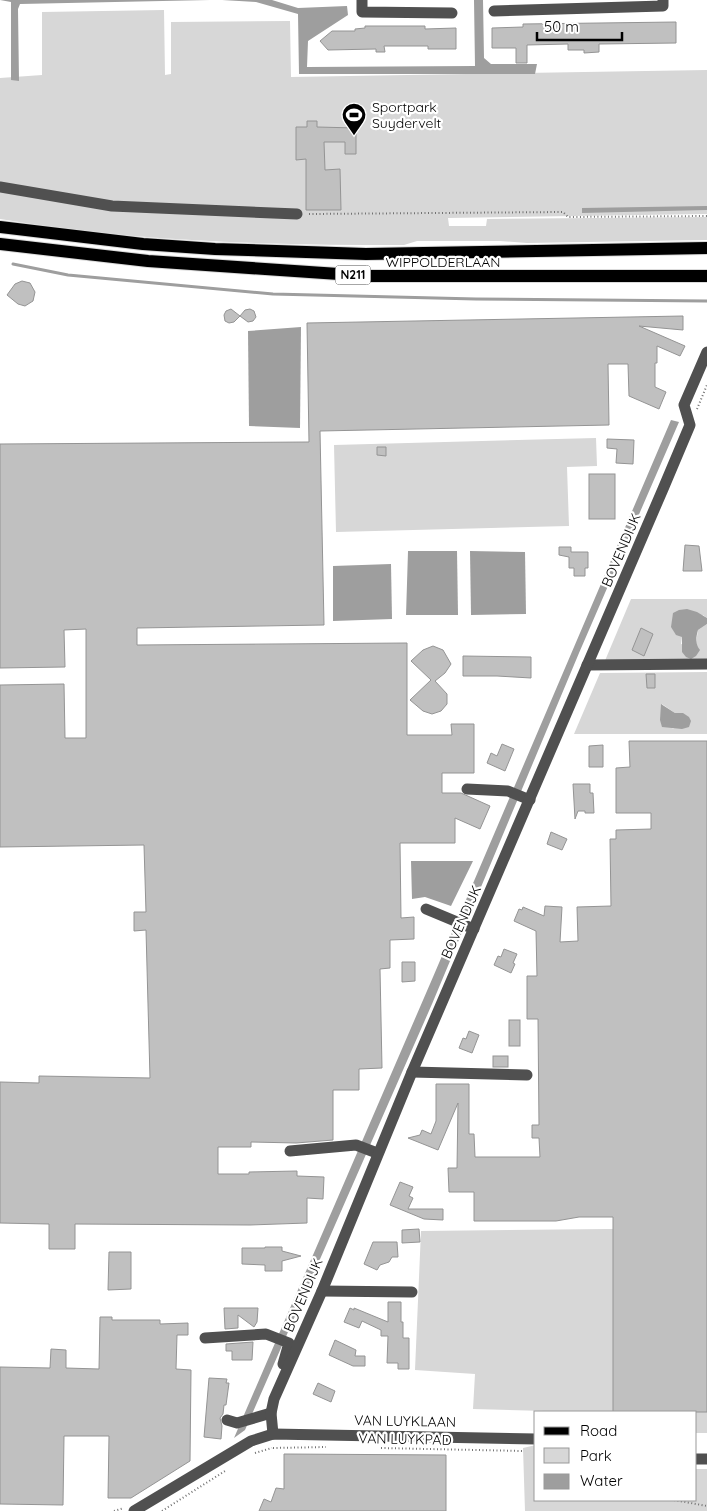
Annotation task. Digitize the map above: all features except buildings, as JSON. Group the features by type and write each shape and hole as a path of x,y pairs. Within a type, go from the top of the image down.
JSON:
{"main road":[{"name":"WIPPOLDERLAAN","path":"0,227 143,244 235,250 366,254 707,248"},
{"name":"WIPPOLDERLAAN","path":"0,244 110,257 368,276 543,278 707,276"}],"street":[{"path":"494,11 663,3"},
{"path":"362,6 452,13"},
{"path":"0,187 112,206 297,214"},
{"path":"690,425 684,405 707,352"},
{"name":"BOVENDIJK","path":"273,1434 272,1413 274,1399 322,1291 375,1152 412,1072 471,927 526,799 587,665 690,425"},
{"path":"587,665 707,664"},
{"path":"467,789 508,791 526,799"},
{"path":"426,909 471,927"},
{"path":"412,1072 527,1075"},
{"path":"290,1150 356,1145 375,1152"},
{"path":"322,1291 412,1292"},
{"path":"206,1338 266,1334 289,1343 274,1399"},
{"path":"232,1421 272,1413"},
{"path":"134,1511 251,1441 273,1434"},
{"name":"VAN LUYKLAAN","path":"273,1434 534,1439"}],"path":[{"path":"297,214 563,212 568,217 707,216"},
{"path":"690,425 707,385"},
{"path":"273,1434 273,1448"},
{"path":"251,1455 273,1448 327,1447"},
{"name":"VAN LUYKPAD","path":"376,1448 526,1451"},
{"path":"162,1511 226,1470"},
{"path":"680,1501 707,1506"}],"green space":[{"name":"Sportpark Suydervelt","path":"164,10 165,75 171,74 171,22 290,21 291,77 707,70 707,214 448,218 449,226 486,226 487,219 707,217 707,240 527,243 500,241 417,241 404,245 252,243 101,233 0,219 0,78 42,75 42,12"},
{"path":"596,438 597,466 567,467 569,526 336,532 334,445"},
{"path":"631,599 707,599 707,618 703,615 682,637 681,644 698,648 696,643 698,630 707,624 707,663 604,663"},
{"path":"707,672 707,734 574,734 600,673","holes":["662,704 675,713 683,713 673,729"]},
{"path":"707,1228 707,1433 697,1433 697,1411 473,1409 475,1374 415,1370 421,1231"},
{"path":"534,1445 534,1501 697,1501 697,1469 707,1469 707,1511 525,1511 523,1448"}],"water":[{"path":"0,0 210,0 20,4 18,9 19,81 11,80 11,2"},
{"path":"222,0 272,0 298,8 347,6 348,15 308,41 307,67 475,66 474,0 483,0 484,58 491,64 537,64 535,74 299,74 298,14 256,2"},
{"path":"707,206 707,210 582,213 582,208"},
{"path":"301,327 300,428 249,426 248,331"},
{"path":"671,420 679,422 579,653 432,1004 245,1430 234,1438 433,977"},
{"path":"408,551 457,551 458,615 406,615"},
{"path":"470,551 525,552 526,614 471,615"},
{"path":"391,564 392,619 333,621 333,566"},
{"path":"687,609 707,618 707,624 698,630 697,633 696,638 700,650 691,659 682,652 682,637 676,635 671,627 673,613"},
{"path":"661,704 675,713 683,713 689,717 691,721 689,727 682,729 662,727 660,720"},
{"path":"411,861 473,861 451,906 425,897 412,899"}],"waterway":[{"path":"13,264 68,275 273,294 476,299 707,301"}],"place":[{"name":"Sportpark Suydervelt","path":"354,136"}]}
